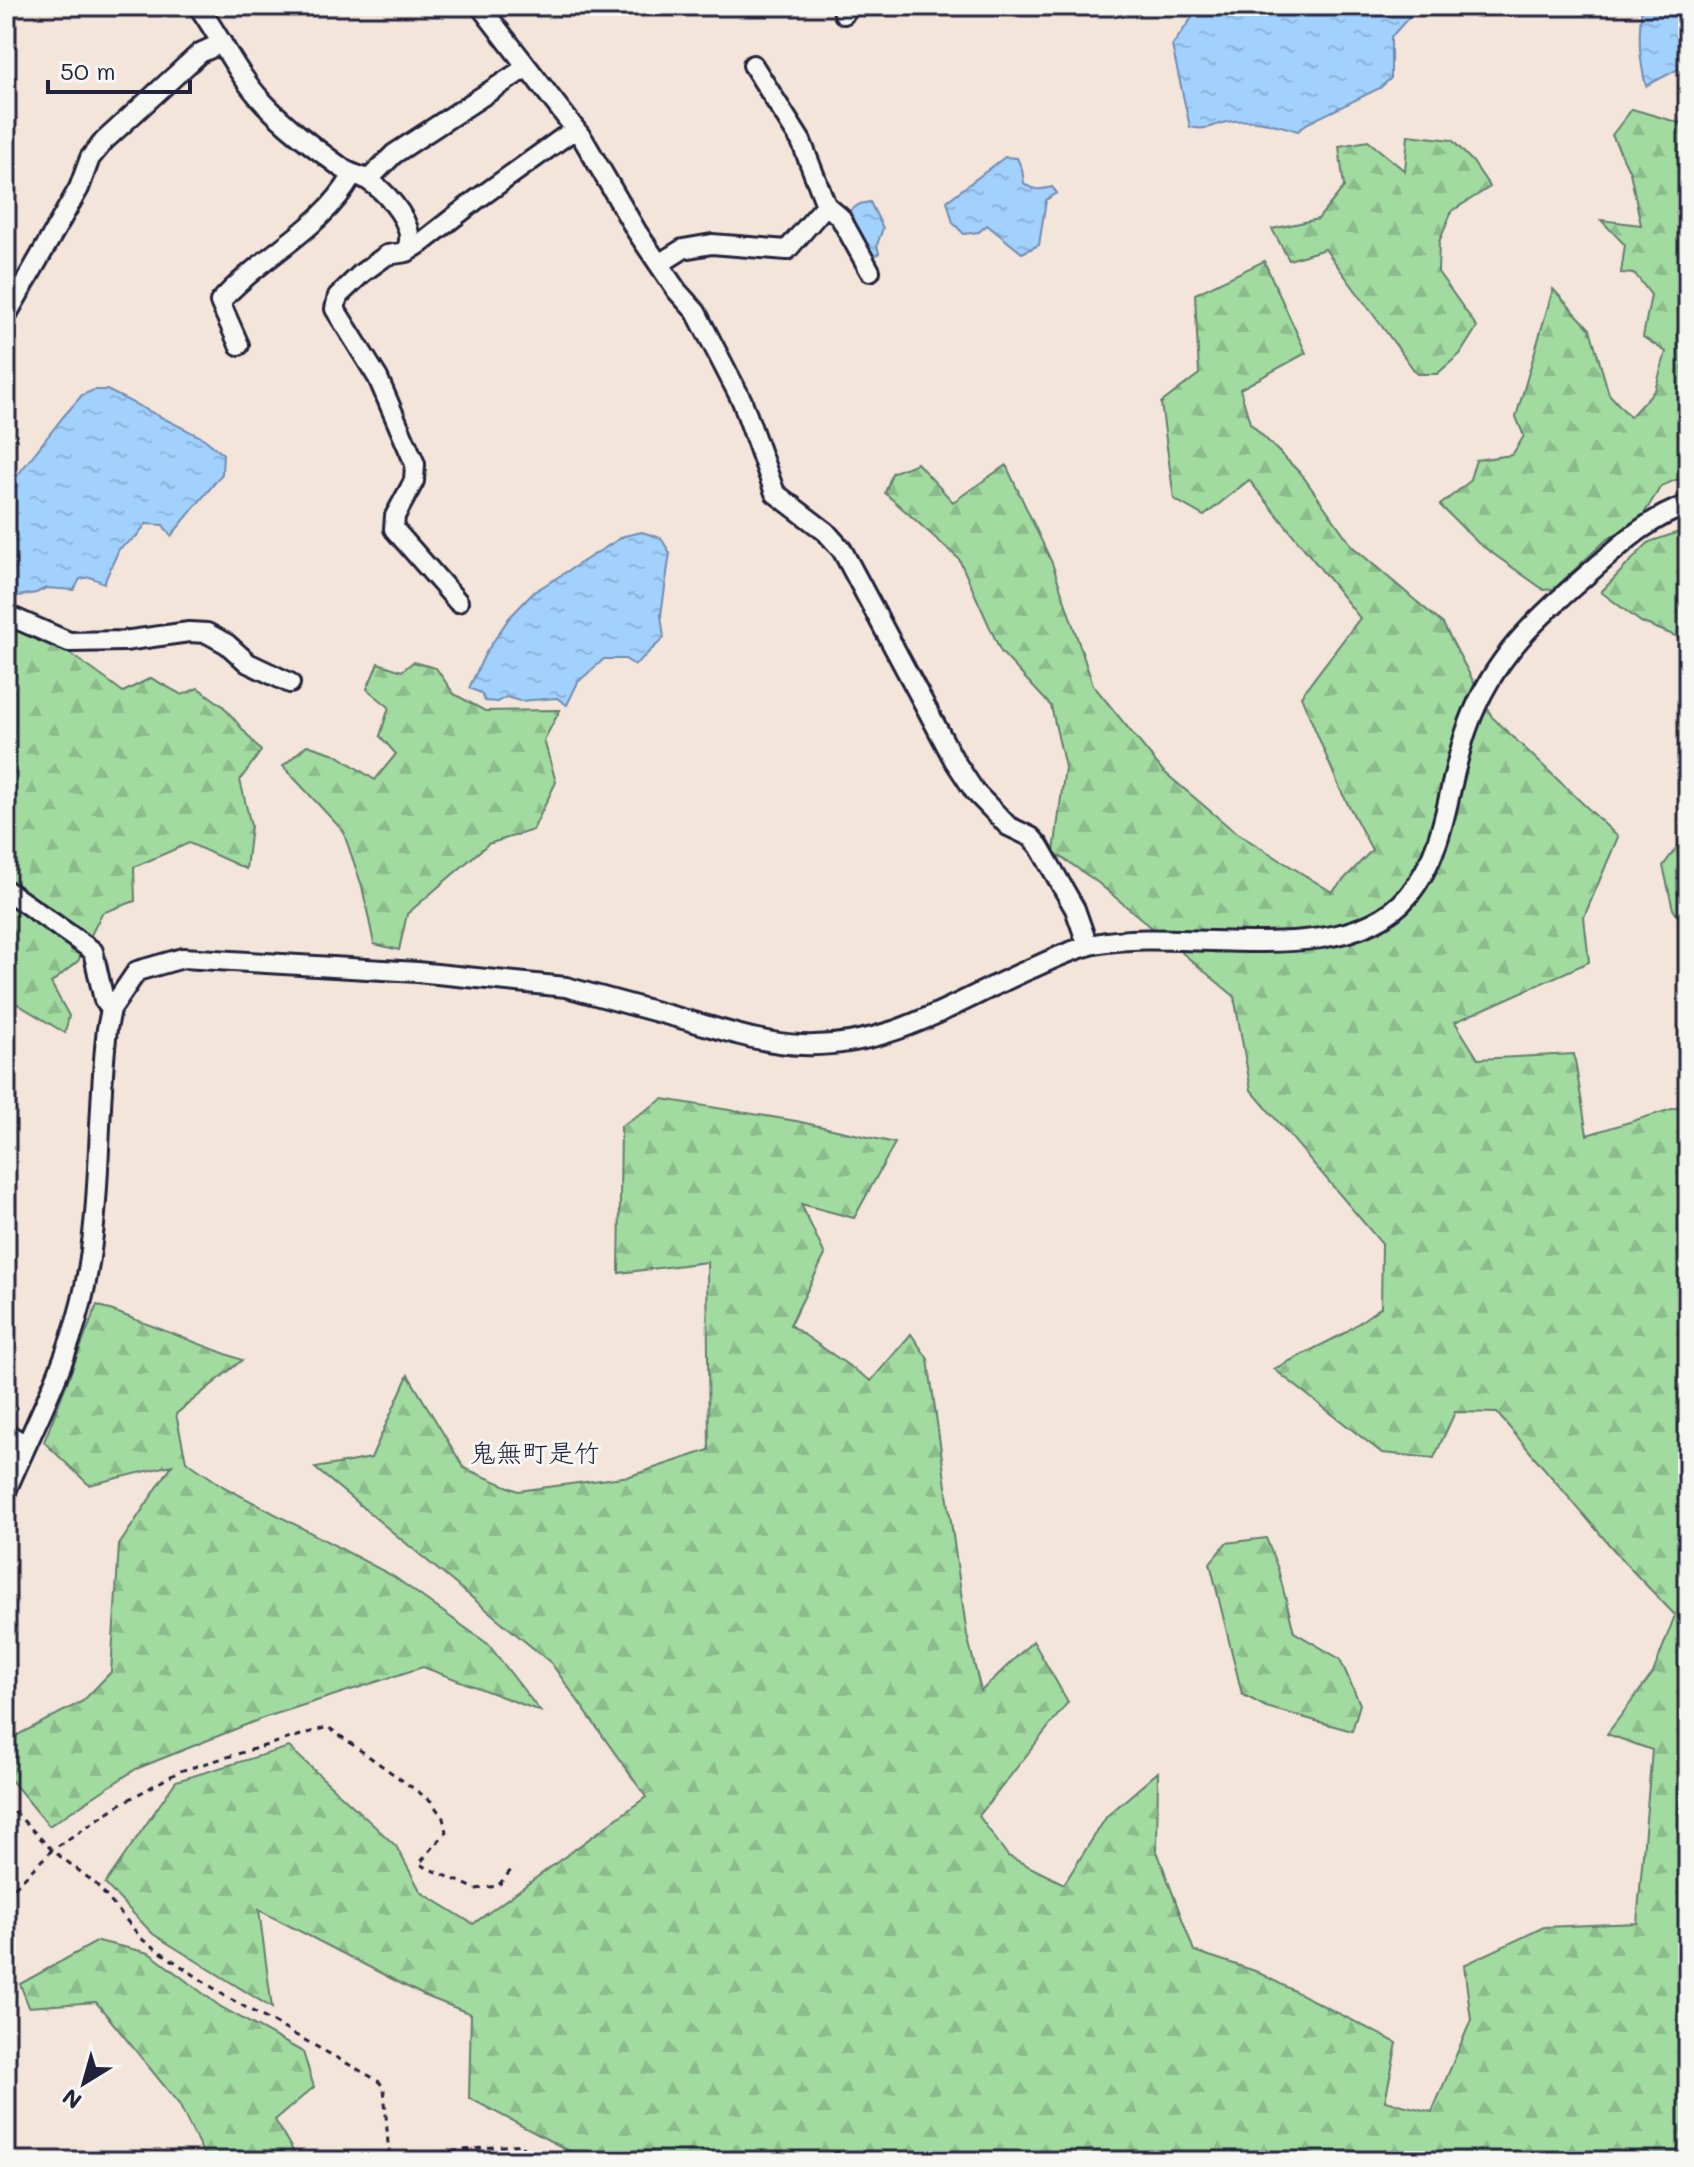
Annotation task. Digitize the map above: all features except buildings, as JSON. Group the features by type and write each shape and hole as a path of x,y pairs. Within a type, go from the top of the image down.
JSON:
{"street":[{"path":"198,6 241,76 265,104 302,138 385,194 401,215 410,235 407,252"},
{"path":"480,6 575,129 659,264 696,312 735,388 775,493 826,532 842,550 954,760 991,810 1008,826 1031,837 1039,846 1075,909 1088,946"},
{"path":"6,316 79,188 90,158 104,141 200,53 222,43"},
{"path":"753,65 801,141 826,205 840,217 870,271"},
{"path":"239,345 220,302 234,286 360,178 527,67"},
{"path":"458,602 394,529 395,516 414,481 415,464 378,378 335,309 338,296 387,255 407,252 575,129"},
{"path":"659,264 683,249 712,244 787,250 826,205"},
{"path":"6,1491 55,1376 81,1305 93,1241 103,1064 111,1009 137,971 183,958 417,972 566,987 774,1042 802,1045 843,1043 896,1032 937,1015 979,991 1088,946 1128,940 1304,941 1343,936 1383,917 1406,898 1429,867 1438,845 1467,727 1483,692 1527,628 1643,526 1688,505"},
{"path":"6,619 14,618 69,642 124,641 189,632 207,633 227,644 248,663 290,683"},
{"path":"6,890 93,951 104,1000 111,1009"},
{"path":"6,1433 26,1445"}],"path":[{"path":"6,1896 52,1850 119,1805 180,1771 328,1727 431,1801 443,1818 446,1832 419,1864 476,1889 498,1886 511,1870"},
{"path":"6,1803 52,1850 95,1883 143,1940 225,1996 377,2080 384,2087 389,2158 522,2144 523,2151 513,2161"},
{"path":"6,1816 14,1812"}],"green space":[{"path":"1632,109 1688,128 1688,475 1661,486 1642,517 1605,541 1554,589 1544,590 1478,543 1440,505 1469,482 1476,460 1512,455 1524,436 1516,417 1553,289 1590,329 1609,394 1630,417 1655,390 1666,352 1643,337 1651,295 1635,274 1621,273 1625,245 1601,220 1641,225 1630,172 1612,135"},
{"path":"1408,135 1452,140 1473,162 1490,187 1452,211 1439,242 1438,272 1477,327 1460,354 1437,374 1417,374 1325,249 1289,260 1272,229 1318,219 1344,187 1339,146 1368,141 1405,171"},
{"path":"1264,261 1306,353 1240,389 1250,423 1302,475 1353,547 1443,624 1492,717 1618,837 1584,917 1589,962 1455,1022 1478,1059 1574,1054 1587,1135 1688,1104 1688,2161 588,2161 469,2098 471,2014 423,1995 259,1910 272,2008 153,1934 105,1884 176,1781 289,1747 396,1846 421,1892 473,1924 646,1797 551,1663 315,1468 371,1458 408,1375 464,1468 518,1491 630,1476 709,1450 707,1262 619,1273 621,1126 663,1099 796,1121 895,1143 854,1218 801,1204 825,1255 790,1325 871,1381 911,1334 928,1359 967,1635 981,1691 1033,1641 1068,1702 979,1816 1008,1856 1064,1884 1107,1816 1158,1772 1157,1851 1194,1951 1255,1971 1397,2043 1385,2101 1432,2112 1471,2020 1464,1965 1544,1927 1637,1923 1652,1750 1607,1734 1653,1673 1675,1615 1624,1562 1497,1413 1455,1412 1434,1458 1382,1453 1274,1369 1343,1334 1381,1307 1382,1244 1251,1090 1234,996 1097,882 1054,852 1065,767 1051,706 1001,652 959,559 885,493 892,473 917,463 953,502 1006,465 1052,563 1093,685 1163,771 1235,832 1332,892 1372,850 1340,789 1301,696 1360,618 1249,480 1204,516 1174,499 1161,403 1199,374 1195,294"},
{"path":"1688,529 1688,641 1641,622 1601,592 1649,542"},
{"path":"6,621 52,643 123,692 151,678 182,695 198,688 223,706 261,751 240,780 251,826 246,869 189,843 134,867 135,901 102,913 78,961 51,983 69,1016 65,1033 6,997"},
{"path":"413,662 436,668 454,694 485,711 560,710 544,740 556,782 533,830 488,844 407,914 399,950 374,944 362,886 343,831 283,766 307,745 335,754 375,780 396,754 380,736 389,707 367,689 378,663 402,671"},
{"path":"1688,832 1688,932 1673,909 1663,866"},
{"path":"97,1305 242,1360 176,1414 186,1461 224,1487 393,1576 488,1644 540,1711 423,1667 263,1718 136,1769 49,1826 6,1774 6,1741 83,1701 111,1672 119,1545 172,1465 89,1485 44,1442"},
{"path":"1266,1538 1278,1569 1294,1632 1340,1659 1360,1704 1352,1731 1266,1707 1242,1694 1210,1563 1226,1543"},
{"path":"98,1941 149,1953 221,2007 303,2052 314,2087 275,2120 299,2161 207,2161 179,2104 96,2002 29,2007 20,1984"}],"water":[{"path":"1200,6 1408,6 1410,16 1391,37 1391,78 1380,88 1306,124 1298,131 1250,121 1197,128 1190,127 1172,46"},
{"path":"1642,6 1688,6 1688,64 1646,86 1640,46"},
{"path":"1005,157 1017,158 1027,186 1037,189 1052,187 1057,193 1046,200 1039,245 1022,253 987,225 979,232 964,234 953,223 947,201"},
{"path":"870,202 883,228 877,245 879,253 875,256 871,255 849,211"},
{"path":"94,390 107,390 203,438 223,454 222,474 171,536 163,525 146,524 137,536 119,549 104,583 90,577 80,579 74,590 46,588 36,593 6,598 6,490 82,395"},
{"path":"642,532 661,538 670,553 661,615 664,638 635,665 625,659 604,659 578,682 567,705 557,698 520,701 506,697 497,702 485,701 481,693 469,688 485,654 509,618 534,592 624,536"}],"district":[{"name":"鬼無町是竹","path":"535,1452"}]}
